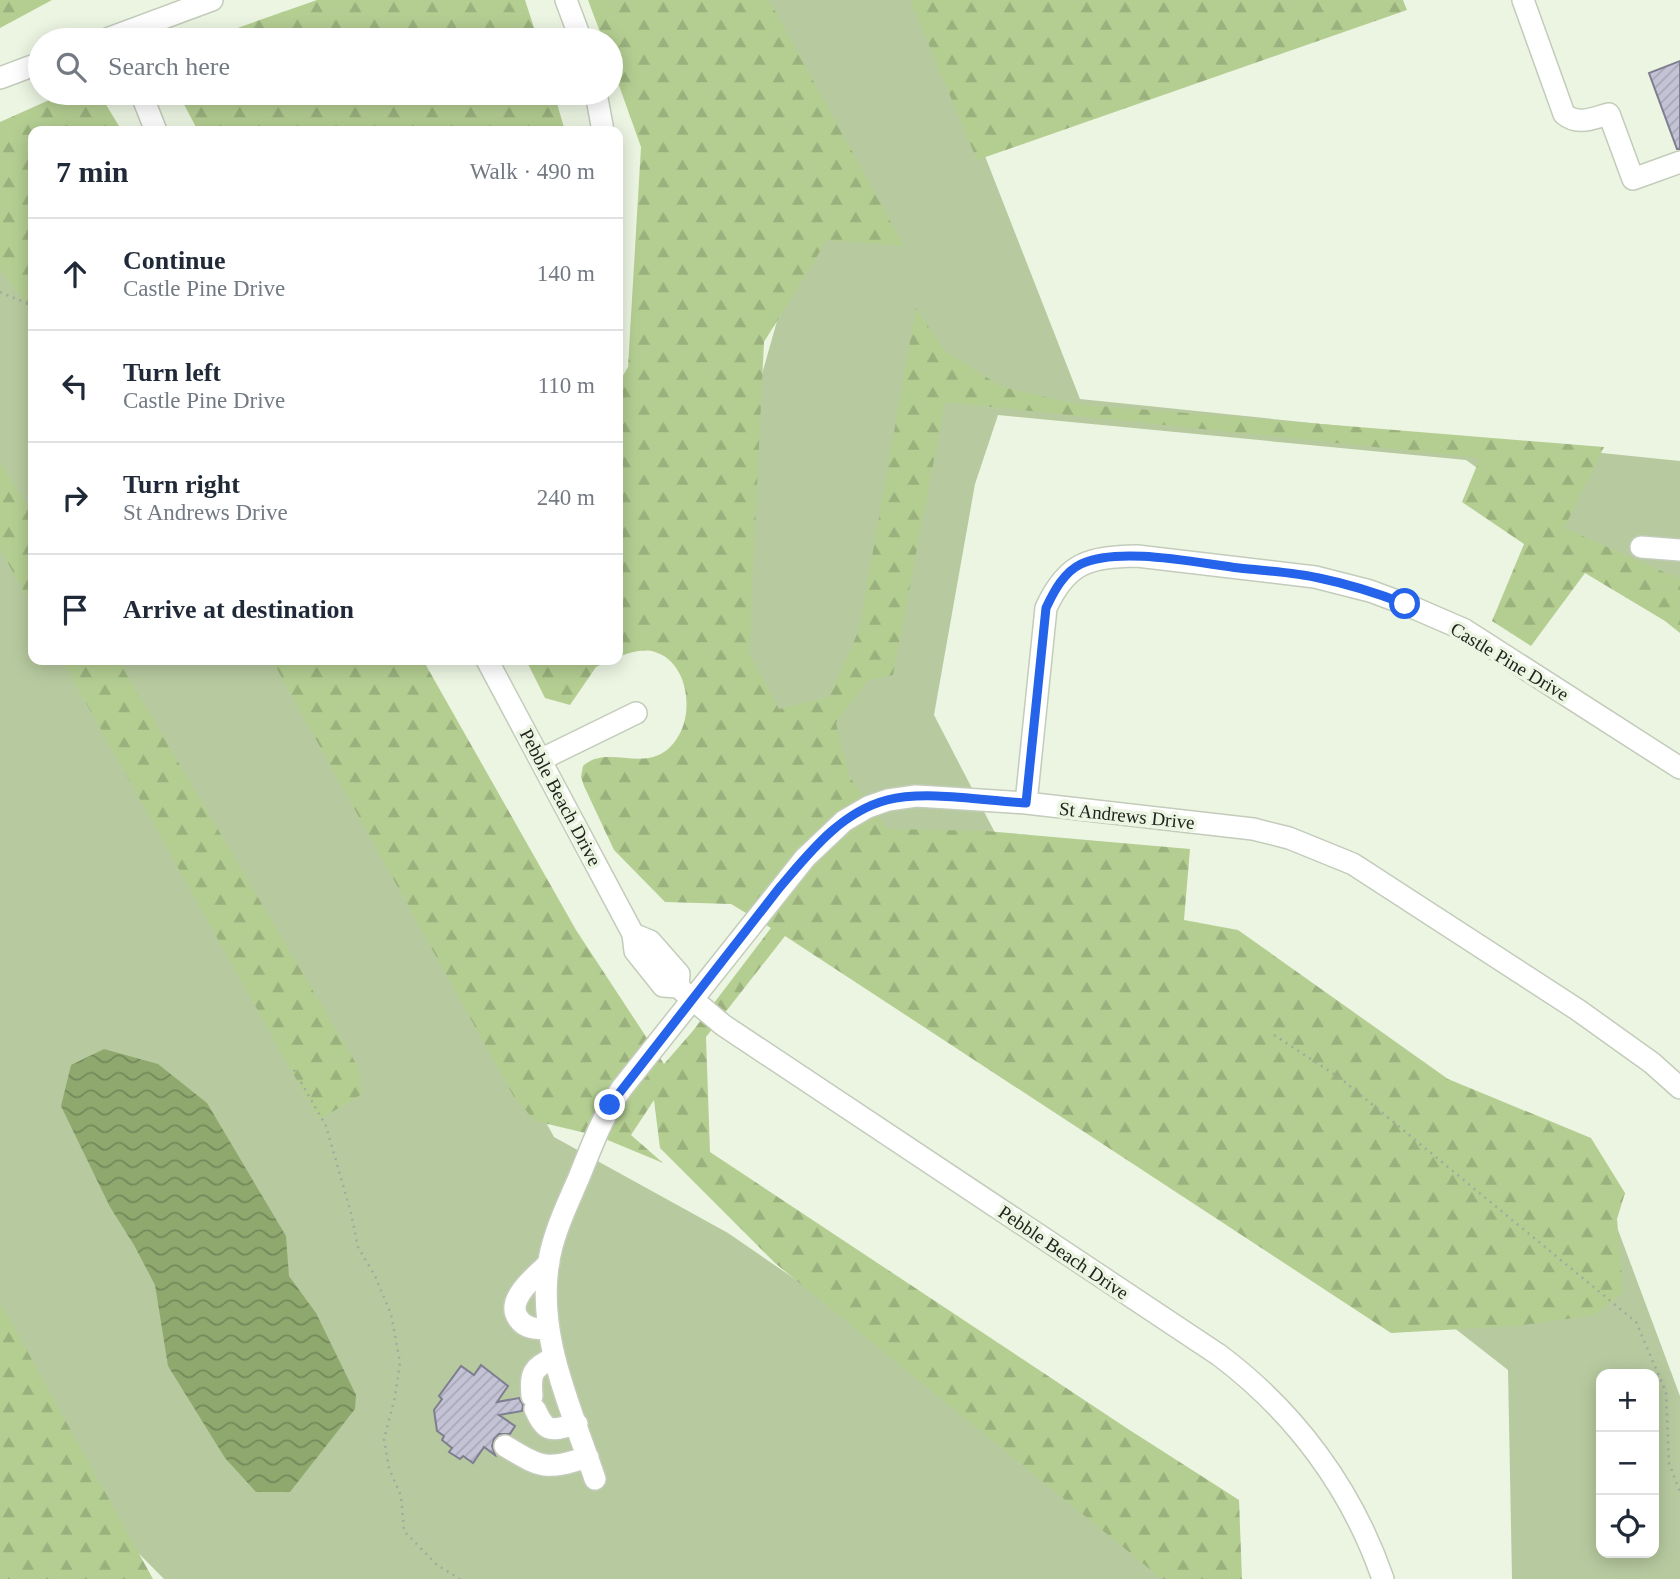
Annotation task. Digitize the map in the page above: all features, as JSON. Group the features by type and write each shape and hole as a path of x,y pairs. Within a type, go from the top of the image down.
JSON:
{"street":[{"path":"141,28 212,0"},
{"path":"566,0 576,28"},
{"path":"1524,0 1564,114 1572,120 1581,121 1609,114 1633,179 1680,162"},
{"path":"0,78 28,68"},
{"path":"146,105 154,126"},
{"path":"598,105 602,126"},
{"path":"1641,547 1680,550"},
{"name":"Castle Pine Drive","path":"1026,803 1046,608 1064,577 1079,565 1113,556 1137,556 1315,577 1394,599 1465,630 1680,768"},
{"name":"Pebble Beach Drive","path":"490,665 633,934 650,941 679,974 685,993 723,1025 1233,1366 1286,1416 1327,1466 1356,1514 1383,1579"},
{"path":"542,760 636,713"},
{"name":"St Andrews Drive","path":"595,1479 554,1357 549,1329 546,1293 549,1262 561,1218 610,1105 685,993 805,858 844,821 868,807 888,800 916,796 1026,803 1253,829 1289,838 1353,864 1578,1010 1652,1063 1680,1088"},
{"path":"549,1262 523,1290 515,1306 515,1313 523,1324 533,1329 549,1329"},
{"path":"554,1357 537,1367 532,1374 533,1403 542,1425 549,1428 577,1424"},
{"path":"505,1446 546,1467 565,1465 588,1457"}],"path":[{"path":"0,292 28,304"},
{"path":"1275,1035 1340,1078 1636,1322 1666,1392 1669,1464 1680,1492"},
{"path":"294,1070 326,1126 358,1247 375,1276 391,1314 400,1363 395,1397 384,1439 389,1468 401,1496 404,1531 437,1564 460,1579"}],"shaded area":[{"path":"754,0 924,0 1080,399 1680,461 1680,598 1655,594 1466,460 998,415 975,484 934,715 1006,854 1608,1203 1680,1396 1680,1579 1512,1579 1508,1370 1279,1191 729,749 721,519 777,321 850,190"},
{"path":"0,239 28,275 28,665 294,665 554,1137 728,1233 1106,1493 1164,1579 164,1579 73,1487 0,1312"}],"green space":[{"path":"0,0 52,0 0,28"},
{"path":"317,0 525,0 534,28 237,28"},
{"path":"588,0 769,0 904,246 827,240 764,342 749,653 779,709 829,697 859,630 916,308 945,351 1002,387 1076,404 1604,447 1564,528 1680,579 1680,633 1665,621 1585,573 1531,646 1492,621 1524,544 1462,502 1480,458 945,402 893,675 868,680 836,723 849,776 888,829 986,831 1190,849 1184,920 1238,930 1448,1079 1591,1138 1625,1193 1617,1219 1623,1292 1595,1315 1516,1326 1391,1333 785,936 706,1037 710,1152 1239,1500 1242,1579 1162,1579 775,1263 660,1148 654,1100 631,1135 663,1163 598,1136 535,1121 514,1097 275,665 426,665 576,930 664,1064 692,1032 771,928 731,904 665,902 614,850 581,777 583,766 594,759 644,758 657,756 669,749 679,735 686,712 685,688 681,676 666,657 646,651 623,655 623,376 628,367 641,147 623,97 623,28 598,28"},
{"path":"910,0 1403,0 1407,10 977,160"},
{"path":"38,105 106,105 119,126 28,126 28,305 0,269 0,122"},
{"path":"184,105 557,105 564,126 195,126"},
{"path":"0,461 28,509 28,599 0,549"},
{"path":"65,665 121,665 358,1067 362,1094 319,1120"},
{"path":"528,665 600,665 596,667 570,705 545,698"},
{"path":"0,1302 153,1579 0,1579"}],"water":[{"path":"104,1049 158,1064 207,1103 286,1236 289,1276 316,1313 356,1395 355,1409 290,1492 256,1492 225,1458 168,1366 155,1285 110,1207 61,1106 71,1065"}],"building":[{"path":"1680,61 1680,149 1677,149 1649,73"},
{"path":"481,1365 508,1386 497,1402 519,1398 523,1405 522,1411 499,1415 515,1426 510,1434 499,1434 494,1439 492,1446 495,1455 484,1447 473,1463 463,1456 460,1459 449,1452 452,1448 442,1440 444,1436 437,1431 434,1410 442,1399 439,1396 461,1366 474,1375"}],"route":[{"path":"610,1105 780,887 827,835 844,821 868,807 888,800 916,796 1026,803 1046,608 1064,577 1079,565 1113,556 1137,556 1315,577 1370,591 1405,604"}]}
